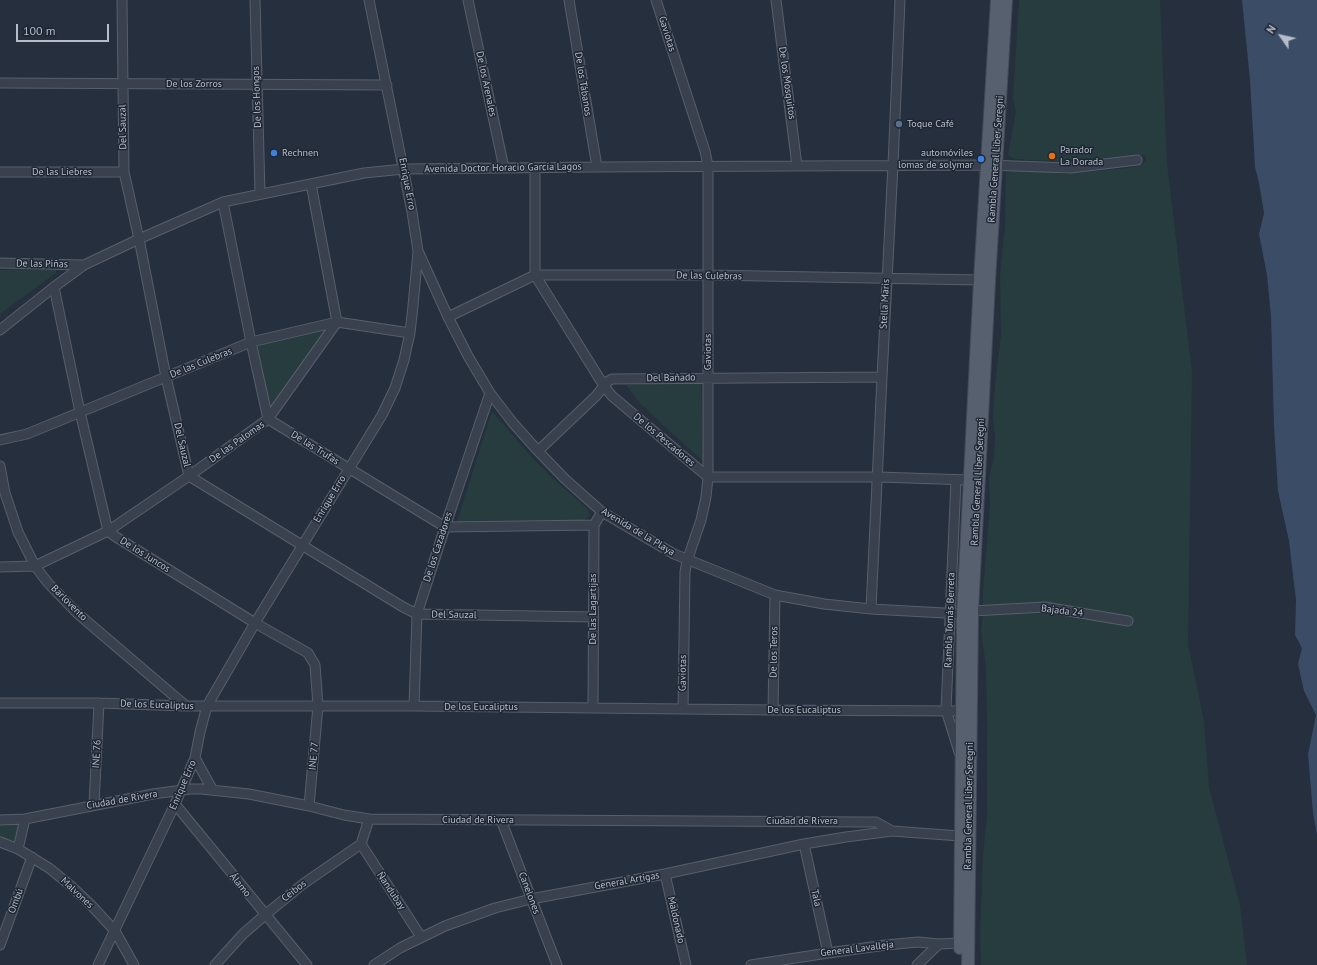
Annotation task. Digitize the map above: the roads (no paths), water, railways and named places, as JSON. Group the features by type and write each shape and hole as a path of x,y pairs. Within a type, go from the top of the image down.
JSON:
{"main road":[{"name":"Rambla General Liber Seregni","path":"960,965 961,711 979,448 992,165 997,0"},
{"name":"Rambla General Liber Seregni","path":"968,965 968,480 980,280 992,165 1006,0"}],"street":[{"name":"Del Sauzal","path":"122,0 124,172 139,239 166,377 189,476 302,546 417,614 593,617"},
{"name":"De los Hongos","path":"255,0 260,194"},
{"name":"Enrique Erro","path":"98,965 195,758 207,706 255,623 382,414 395,388 404,360 410,333 418,251 404,169 369,0"},
{"name":"De los Arenales","path":"468,0 504,168"},
{"name":"De los Tábanos","path":"569,0 597,167"},
{"name":"Gaviotas","path":"656,0 705,151 708,166 708,477 706,498 701,520 687,561 685,572 682,709"},
{"name":"De los Mosquitos","path":"776,0 797,166"},
{"name":"Stella Maris","path":"871,609 900,0"},
{"name":"De los Zorros","path":"0,83 387,85"},
{"name":"Avenida Doctor Horacio García Lagos","path":"0,330 84,265 223,202 364,173 404,169 708,166 992,165 1071,168 1137,160"},
{"path":"535,168 535,276"},
{"name":"De las Liebres","path":"0,172 124,172"},
{"path":"311,184 337,322"},
{"path":"223,202 268,420"},
{"name":"Avenida de la Playa","path":"418,251 448,317 468,356 490,393 513,423 538,451 565,479 602,512 687,561 775,594 824,604 871,609 950,614 967,613"},
{"name":"De las Piñas","path":"0,263 84,265"},
{"name":"De las Culebras","path":"448,317 535,276 707,275 980,280"},
{"name":"De los Pescadores","path":"535,276 604,386 612,396 708,477"},
{"path":"54,287 80,412 108,531"},
{"name":"De las Culebras","path":"0,440 27,434 251,342 337,322 410,333"},
{"name":"De las Palomas","path":"0,567 36,566 108,531 268,420 337,322"},
{"name":"Del Bañado","path":"538,451 596,396 607,382 612,379 882,377"},
{"name":"De los Cazadores","path":"414,706 417,614 444,527 490,393"},
{"name":"De las Trufas","path":"268,420 444,527"},
{"name":"Barlovento","path":"0,466 5,493 18,532 36,566 48,583 77,613 186,706"},
{"path":"708,477 878,477 968,480"},
{"name":"Rambla Tomás Berreta","path":"956,480 946,710 961,758"},
{"path":"444,527 594,525 602,512"},
{"name":"De las Lagartijas","path":"593,708 594,525"},
{"name":"De los Juncos","path":"108,531 255,623 308,653 315,665 318,706"},
{"name":"De los Teros","path":"773,710 775,594"},
{"name":"Bajada 24","path":"967,613 1045,607 1128,621"},
{"name":"De los Eucaliptus","path":"0,703 99,703 186,706 414,706 961,711"},
{"name":"INE 76","path":"94,805 99,703"},
{"name":"INE 77","path":"309,806 318,706"},
{"path":"195,758 212,789"},
{"name":"Ciudad de Rivera","path":"0,820 25,819 181,790 212,789 249,794 369,819 876,822 892,831 960,836"},
{"name":"Álamo","path":"174,804 307,965"},
{"path":"18,849 25,819"},
{"path":"361,844 369,819"},
{"name":"Canelones","path":"501,820 557,965"},
{"name":"General Artigas","path":"374,965 400,948 421,937 445,926 495,908 531,899 665,874 804,844 892,831"},
{"name":"Malvones","path":"0,842 18,849 32,857 49,868 71,886 115,931 134,965"},
{"name":"Ceibos","path":"215,965 243,934 265,915 303,884 361,844"},
{"name":"Ñandubay","path":"361,844 421,937"},
{"name":"Tala","path":"804,844 828,953"},
{"name":"Ombú","path":"0,945 32,857"},
{"name":"Maldonado","path":"665,874 686,965"},
{"name":"General Lavalleja","path":"751,965 828,953 918,942 939,944 960,943"},
{"path":"917,965 939,944"}],"water":[{"path":"1242,0 1317,0 1317,835 1313,813 1308,754 1316,715 1304,691 1298,664 1302,648 1295,635 1296,600 1289,541 1278,491 1274,426 1271,316 1267,275 1259,234 1264,213 1255,167 1250,80"}],"place":[{"name":"Toque Café","path":"899,124"},
{"name":"Rechnen","path":"274,153"},
{"name":"Parador La Dorada","path":"1052,156"},
{"name":"automóviles lomas de solymar","path":"981,159"}]}
